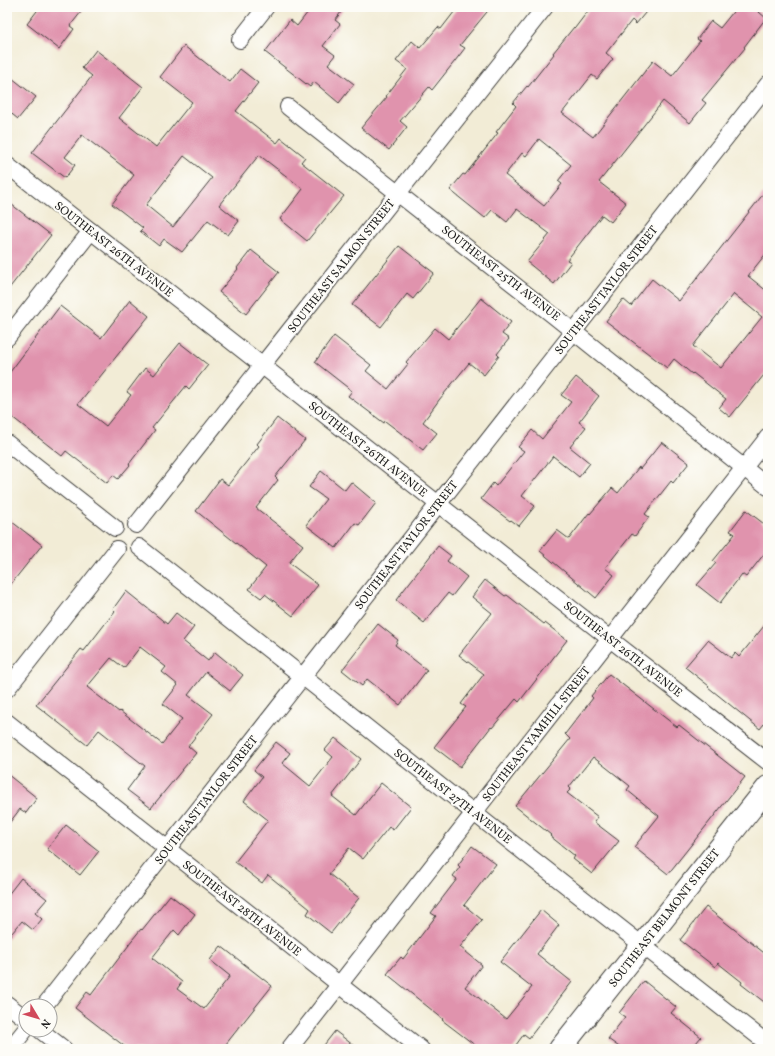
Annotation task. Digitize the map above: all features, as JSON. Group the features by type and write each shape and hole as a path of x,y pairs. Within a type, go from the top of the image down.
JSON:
{"main road":[{"name":"SOUTHEAST BELMONT STREET","path":"560,1049 768,787"}],"street":[{"path":"240,40 266,7"},
{"name":"SOUTHEAST SALMON STREET","path":"136,525 545,7"},
{"name":"SOUTHEAST TAYLOR STREET","path":"50,998 768,84"},
{"name":"SOUTHEAST 25TH AVENUE","path":"288,107 574,331 768,487"},
{"name":"SOUTHEAST 26TH AVENUE","path":"7,165 610,640 768,762"},
{"path":"7,338 91,232"},
{"name":"SOUTHEAST YAMHILL STREET","path":"289,1049 768,437"},
{"path":"7,443 115,528"},
{"path":"127,522 132,522 136,525 140,528 142,533 142,543 139,547 131,553 126,553 117,549 112,541 112,532 115,528 127,522"},
{"name":"SOUTHEAST 27TH AVENUE","path":"139,547 768,1044"},
{"path":"7,689 117,549"},
{"name":"SOUTHEAST 28TH AVENUE","path":"7,722 421,1049"},
{"path":"7,1004 18,1013"},
{"path":"10,1049 19,1038"},
{"path":"50,1038 64,1049"}],"building":[{"path":"40,7 85,7 70,26 74,29 59,49 27,24"},
{"path":"312,7 345,7 335,20 340,24 323,46 335,55 328,64 354,84 339,103 314,82 310,87 265,52 290,20 297,26"},
{"path":"458,7 491,7 460,45 465,48 432,90 429,87 400,121 407,127 389,150 361,128 387,97 386,96 407,69 396,61 412,41 420,48 438,27 441,29"},
{"path":"591,7 650,7 636,24 632,20 606,53 613,59 597,79 592,75 562,113 593,137 653,61 672,76 700,41 697,39 711,21 720,28 737,7 753,7 766,18 744,47 745,48 702,100 706,103 690,123 663,101 599,182 626,203 611,222 602,215 567,260 571,262 554,284 527,262 550,234 517,209 507,222 492,210 485,218 450,190 463,174 465,175 498,133 496,132 516,106 513,103 527,86 528,87 574,27 575,28","holes":["539,139 571,165 558,181 562,184 544,206 505,175 522,153 526,156"]},
{"path":"184,46 230,82 240,69 258,83 236,111 277,143 281,138 305,157 301,162 344,196 307,241 280,219 303,189 259,155 219,205 239,221 228,235 208,220 182,252 164,239 159,246 140,231 143,228 112,204 134,175 82,135 65,157 75,165 65,178 32,153 92,76 82,68 96,50 143,87 119,118 156,147 192,102 160,77","holes":["184,156 212,178 173,227 146,205"]},
{"path":"7,74 36,97 18,119 7,110"},
{"path":"768,188 768,251 748,276 768,292 768,370 730,417 719,408 726,399 693,373 692,374 674,359 667,368 606,321 623,299 631,306 652,279 679,301","holes":["734,294 762,317 721,368 693,346"]},
{"path":"7,201 51,235 7,291"},
{"path":"399,246 434,273 413,299 407,294 381,327 352,305"},
{"path":"251,250 279,272 246,314 219,292"},
{"path":"481,298 511,322 502,334 509,339 497,354 499,356 484,375 469,363 439,400 423,422 437,433 423,450 385,421 384,423 348,396 352,391 315,362 334,336 371,365 366,371 388,389 408,364 406,362 435,328 448,339"},
{"path":"130,300 149,316 78,404 106,426 131,395 127,392 145,368 154,375 180,343 208,365 189,389 186,386 152,428 155,430 129,464 130,465 118,479 113,475 107,483 66,451 62,456 7,413 7,376 60,306 101,338"},
{"path":"576,377 599,396 579,422 586,427 570,447 590,463 579,477 553,456 522,496 535,506 519,526 481,499 493,483 496,486 524,451 518,447 532,430 542,439 571,402 561,395"},
{"path":"277,418 305,440 275,477 278,480 256,508 303,545 289,563 318,585 293,616 265,594 261,598 249,589 266,567 196,511 220,479 228,485 259,446 257,444"},
{"path":"662,442 689,463 673,483 671,481 645,514 649,517 635,536 632,534 605,568 614,575 596,598 540,551 557,530 569,539 589,513 590,514 612,488 618,493"},
{"path":"321,471 345,490 351,482 376,503 359,525 355,523 336,548 306,525 326,499 309,487"},
{"path":"746,510 768,527 768,549 746,577 742,574 720,603 697,585 716,563 713,561 735,534 730,531"},
{"path":"7,518 42,545 7,589"},
{"path":"438,546 451,556 447,561 467,577 452,596 448,593 424,623 396,600"},
{"path":"485,580 567,640 519,702 516,699 492,728 491,727 460,767 434,747 466,707 461,704 484,674 459,655 492,613 472,597"},
{"path":"126,591 167,624 176,613 194,627 183,641 208,661 215,652 243,675 230,691 206,672 188,695 213,714 188,746 196,753 151,808 127,790 145,766 99,730 87,745 36,705 81,649 84,651 115,611 113,609","holes":["140,647 166,667 162,672 178,685 163,704 182,719 162,744 87,687 111,658 124,668"]},
{"path":"768,621 768,719 760,729 685,667 708,640 731,658 735,653 739,657"},
{"path":"378,624 398,640 395,645 427,670 400,705 367,679 362,686 342,670"},
{"path":"609,674 677,727 679,725 745,777 668,874 634,847 659,816 627,790 630,786 593,757 569,787 571,789 567,793 598,817 594,822 619,841 592,874 573,859 575,856 515,806 570,739 565,734 593,698 591,696"},
{"path":"335,738 361,759 332,796 356,815 381,783 411,807 393,830 389,827 363,859 349,848 329,874 359,898 331,933 307,914 310,909 268,875 262,883 235,862 268,820 244,801 262,777 254,770 276,742 290,753 282,763 310,786 333,757 325,750"},
{"path":"7,774 37,798 26,813 20,809 7,826"},
{"path":"66,825 99,851 80,875 47,849"},
{"path":"472,846 496,864 464,905 482,920 460,947 482,965 465,987 506,1019 532,987 500,962 541,910 559,925 537,954 572,982 529,1038 524,1034 513,1049 480,1049 442,1020 443,1019 387,974 401,957 403,959 436,916 431,913 457,879 453,876 460,867 458,865"},
{"path":"21,878 47,899 35,913 42,919 33,930 22,921 7,939 7,896"},
{"path":"170,895 195,914 179,935 174,930 152,958 182,982 177,989 204,1009 230,976 210,960 221,946 272,986 222,1049 128,1049 75,1008 87,992 91,995 128,945"},
{"path":"706,907 768,956 768,1005 741,984 742,982 718,963 715,967 680,940"},
{"path":"644,981 676,1007 671,1013 701,1037 691,1049 622,1049 608,1039 625,1017 619,1013"},
{"path":"335,1031 358,1049 321,1049"}]}
